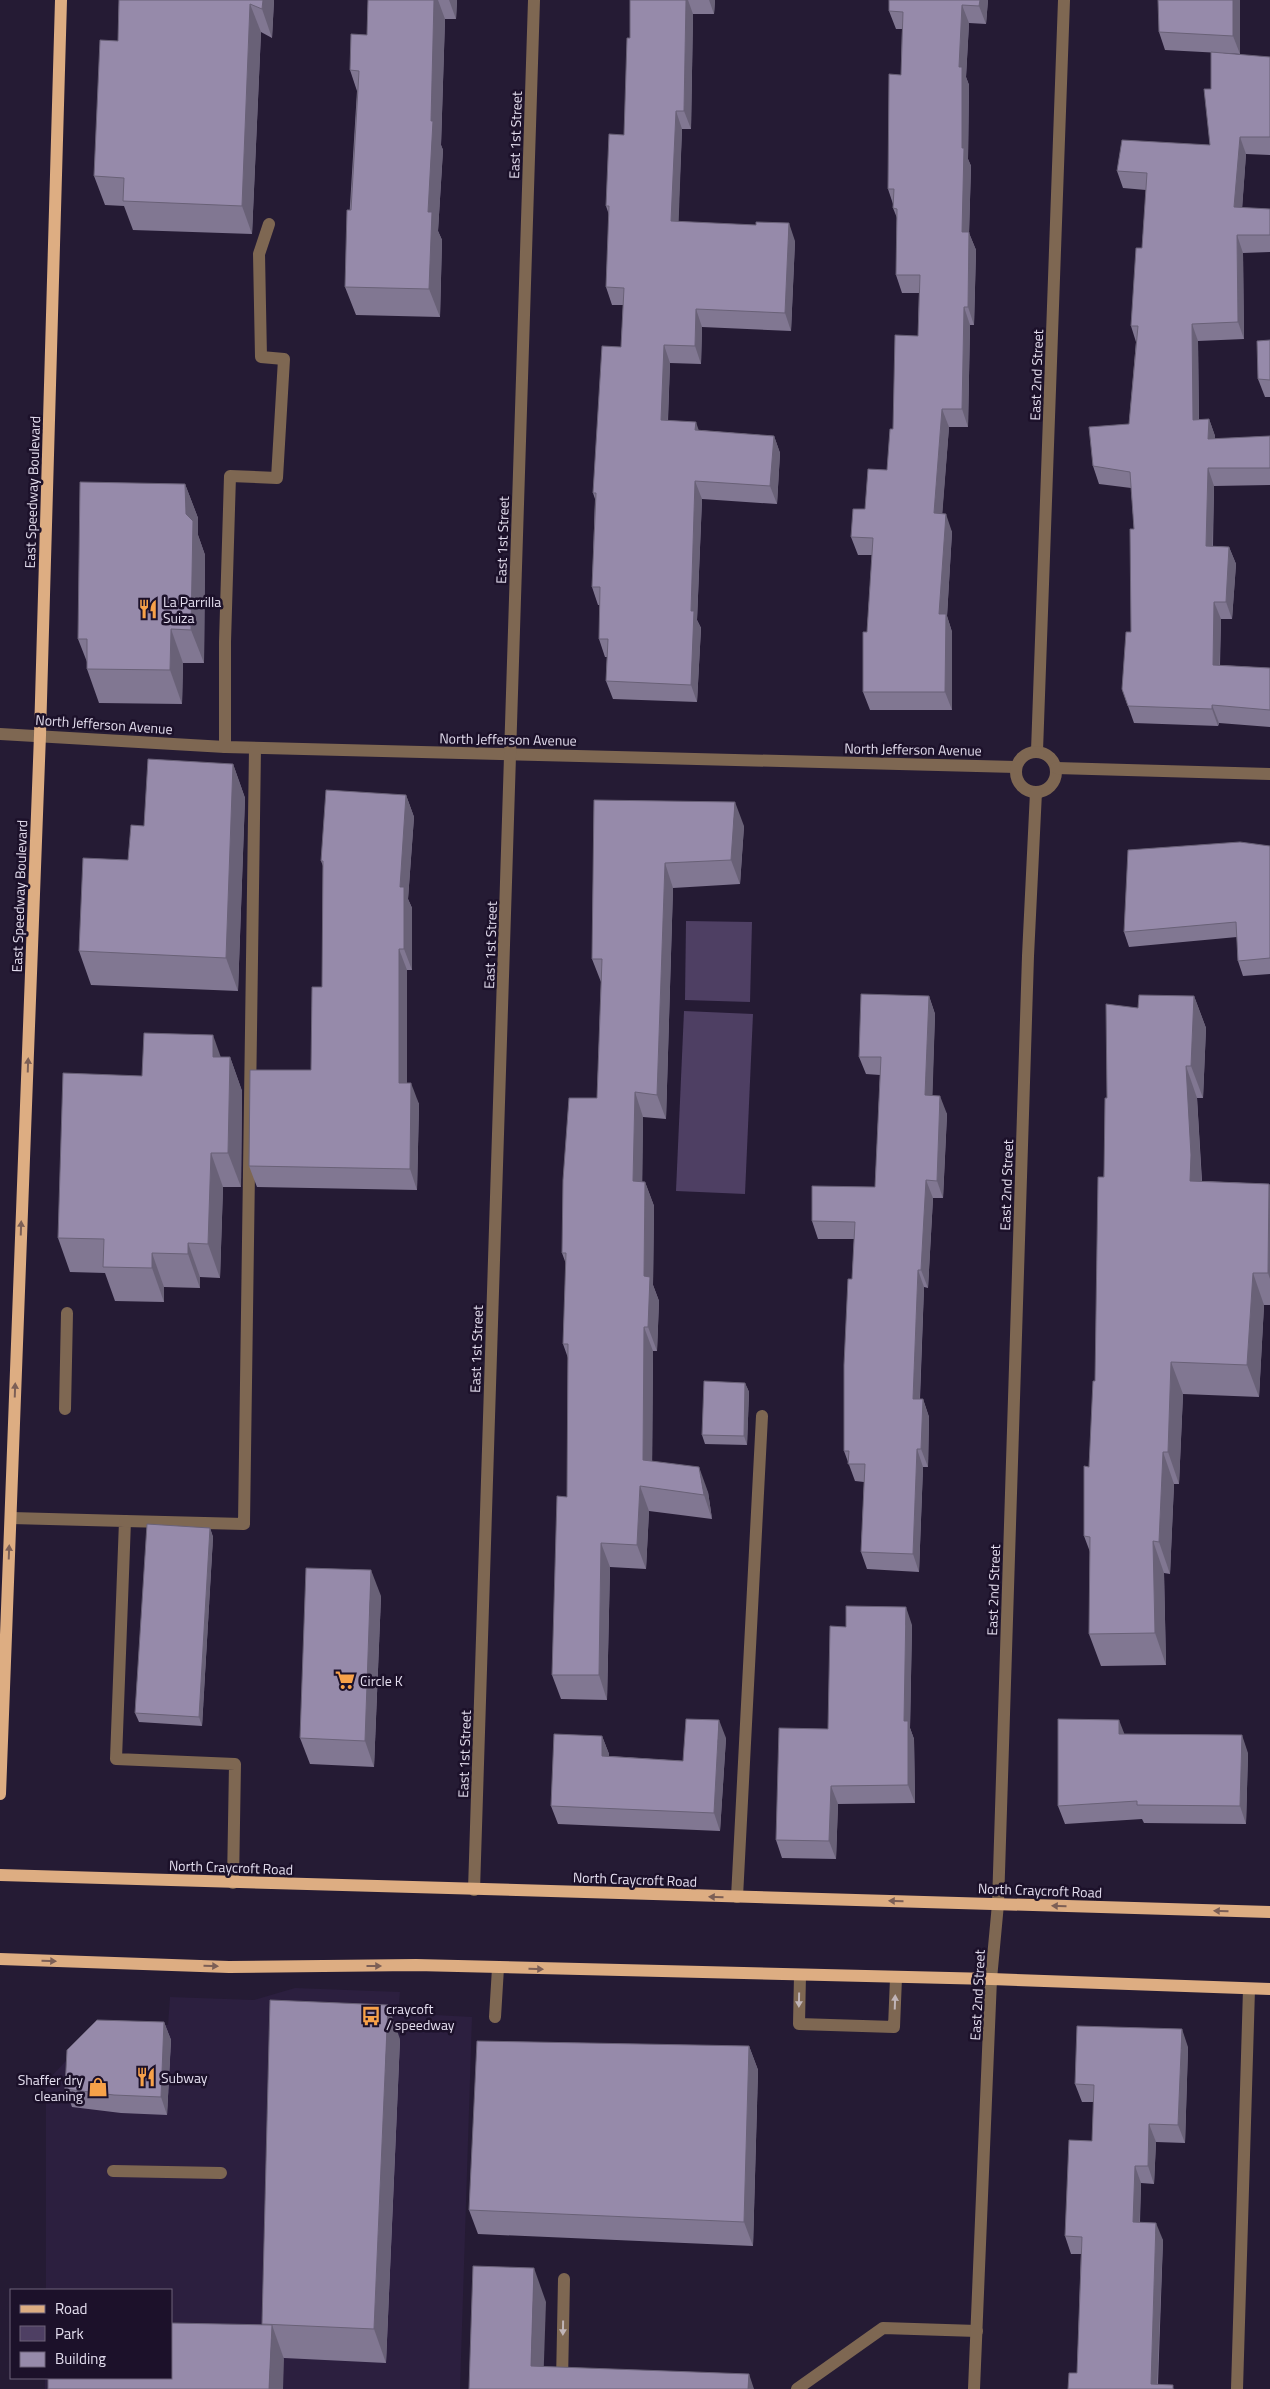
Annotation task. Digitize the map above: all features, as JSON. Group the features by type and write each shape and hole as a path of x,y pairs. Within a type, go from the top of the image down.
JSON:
{"main road":[{"name":"East Speedway Boulevard","path":"0,1794 40,735 61,0"},
{"name":"North Craycroft Road","path":"0,1875 1270,1912"},
{"path":"0,1959 229,1967 416,1966 991,1979 1270,1989"}],"street":[{"name":"East 1st Street","path":"474,1890 534,0"},
{"name":"East 2nd Street","path":"1037,751 1064,0"},
{"path":"225,747 225,642 230,476 278,478 284,359 261,357 259,254 270,224"},
{"name":"North Jefferson Avenue","path":"0,734 255,748 1016,767"},
{"path":"11,1518 244,1524 255,748"},
{"path":"1037,751 1050,757 1056,768 1056,775 1051,786 1036,792 1021,786 1017,781 1016,767 1024,755 1037,751"},
{"path":"1056,768 1270,774"},
{"name":"East 2nd Street","path":"974,2389 991,1979 998,1904 1028,956 1036,792"},
{"path":"65,1408 67,1313"},
{"path":"737,1897 762,1416"},
{"path":"126,1521 116,1759 235,1764 233,1883"},
{"path":"495,2017 498,1968"},
{"path":"800,1975 799,2024 894,2026 896,1978"},
{"path":"1237,2389 1249,1989"},
{"path":"113,2171 221,2173"},
{"path":"562,2382 564,2279"},
{"path":"797,2389 883,2328 977,2331"}],"shaded area":[{"path":"295,1988 400,1992 398,2013 472,2017 460,2389 45,2389 45,2379 172,2379 172,2289 46,2289 46,2082 102,2023 168,2025 170,1997 254,2000"}],"green space":[{"path":"686,921 752,922 750,1002 685,1000"},
{"path":"684,1011 753,1014 745,1194 676,1191"}],"building":[{"path":"119,0 263,0 262,9 250,4 242,206 123,201 124,178 94,176 100,40 118,41"},
{"path":"368,0 434,0 431,121 433,121 428,212 432,212 429,289 345,287 347,210 351,210 359,71 350,70 351,34 367,35"},
{"path":"630,0 686,0 684,111 676,111 671,221 756,225 756,222 789,223 785,313 696,309 695,346 664,345 661,420 696,422 695,430 774,436 770,486 695,481 691,611 694,611 691,685 606,681 608,639 599,639 600,587 592,587 596,493 593,493 602,346 621,347 624,288 606,287 609,206 606,206 609,134 624,135 627,38 630,38"},
{"path":"889,0 980,0 979,6 962,5 959,67 962,67 962,148 964,148 962,232 969,232 968,307 964,307 962,409 942,409 934,513 946,514 939,614 946,614 945,692 863,692 863,632 867,632 873,538 851,537 853,509 865,509 868,469 887,470 890,429 893,429 895,335 918,336 920,275 896,275 897,209 893,208 894,189 888,189 889,74 901,75 903,12 889,11"},
{"path":"1158,0 1233,0 1233,36 1159,32"},
{"path":"1211,52 1270,57 1270,137 1240,137 1234,207 1270,209 1270,235 1237,235 1238,322 1192,324 1193,420 1209,419 1208,439 1270,436 1270,468 1208,468 1206,546 1229,547 1226,602 1214,602 1213,665 1270,668 1270,710 1212,705 1212,709 1128,706 1122,689 1126,632 1131,632 1130,529 1134,529 1130,472 1093,466 1089,427 1129,424 1138,326 1131,326 1136,248 1142,248 1147,173 1117,171 1122,140 1210,145 1204,89 1211,89"},
{"path":"1270,340 1270,380 1258,379 1257,341"},
{"name":"La Parrilla Suiza","path":"80,482 185,484 186,514 193,521 191,630 171,629 170,670 87,669 87,639 78,639"},
{"path":"148,759 233,764 226,958 79,951 83,858 128,860 131,825 144,826"},
{"path":"326,790 406,795 400,887 404,887 404,949 399,949 399,1083 411,1083 410,1169 249,1166 250,1070 311,1070 312,987 322,987 323,861 321,861"},
{"path":"594,800 735,802 731,860 665,863 657,1095 635,1092 633,1181 645,1182 644,1276 650,1277 648,1327 644,1327 643,1460 699,1467 704,1495 640,1486 637,1545 601,1543 599,1675 552,1675 557,1496 567,1497 568,1344 563,1344 566,1253 562,1253 563,1180 569,1098 597,1098 602,959 592,959"},
{"path":"1240,842 1270,846 1270,958 1238,961 1236,922 1124,932 1128,850"},
{"path":"861,994 929,996 925,1095 940,1096 937,1181 926,1180 921,1270 918,1270 913,1399 923,1399 921,1449 917,1449 913,1554 861,1552 865,1464 848,1464 849,1451 844,1451 844,1365 848,1279 852,1279 855,1222 812,1221 812,1186 875,1187 881,1057 859,1057"},
{"path":"1139,995 1194,996 1191,1066 1186,1066 1191,1155 1190,1181 1269,1184 1268,1273 1253,1273 1247,1365 1171,1362 1168,1452 1163,1452 1159,1542 1153,1541 1155,1633 1089,1634 1090,1537 1084,1536 1084,1466 1089,1467 1093,1381 1095,1381 1098,1177 1104,1177 1105,1098 1107,1098 1106,1004 1138,1008"},
{"path":"144,1033 213,1035 213,1057 230,1057 228,1153 211,1153 208,1244 188,1243 188,1254 152,1253 152,1268 103,1267 104,1239 58,1238 63,1073 142,1076"},
{"path":"704,1381 745,1383 744,1436 702,1435"},
{"path":"147,1524 210,1528 199,1717 135,1713"},
{"name":"Circle K","path":"306,1568 371,1570 365,1741 300,1738"},
{"path":"846,1606 906,1607 904,1721 908,1721 908,1785 831,1786 829,1841 776,1840 779,1728 828,1729 830,1626 846,1627"},
{"path":"686,1719 719,1720 714,1813 551,1806 554,1734 602,1736 602,1756 683,1761"},
{"path":"1058,1719 1119,1720 1119,1734 1242,1735 1240,1806 1137,1805 1137,1801 1058,1806"},
{"path":"270,2000 388,2005 374,2329 262,2324"},
{"path":"97,2020 164,2022 161,2097 114,2095 65,2089 67,2050"},
{"path":"1077,2026 1182,2029 1178,2125 1149,2124 1148,2166 1135,2166 1133,2222 1156,2223 1151,2384 1173,2385 1173,2389 1068,2389 1069,2373 1077,2373 1082,2237 1065,2236 1069,2140 1092,2141 1094,2085 1075,2084"},
{"path":"477,2041 749,2046 744,2222 469,2210"},
{"path":"473,2266 534,2268 531,2366 749,2374 748,2389 469,2389"},
{"path":"172,2323 272,2325 269,2389 48,2389 48,2379 172,2379"}],"place":[{"name":"La Parrilla Suiza","path":"148,609"},
{"name":"Circle K","path":"345,1680"},
{"name":"craycoft / speedway","path":"371,2016"},
{"name":"Subway","path":"146,2077"},
{"name":"Shaffer dry cleaning","path":"98,2087"}]}
